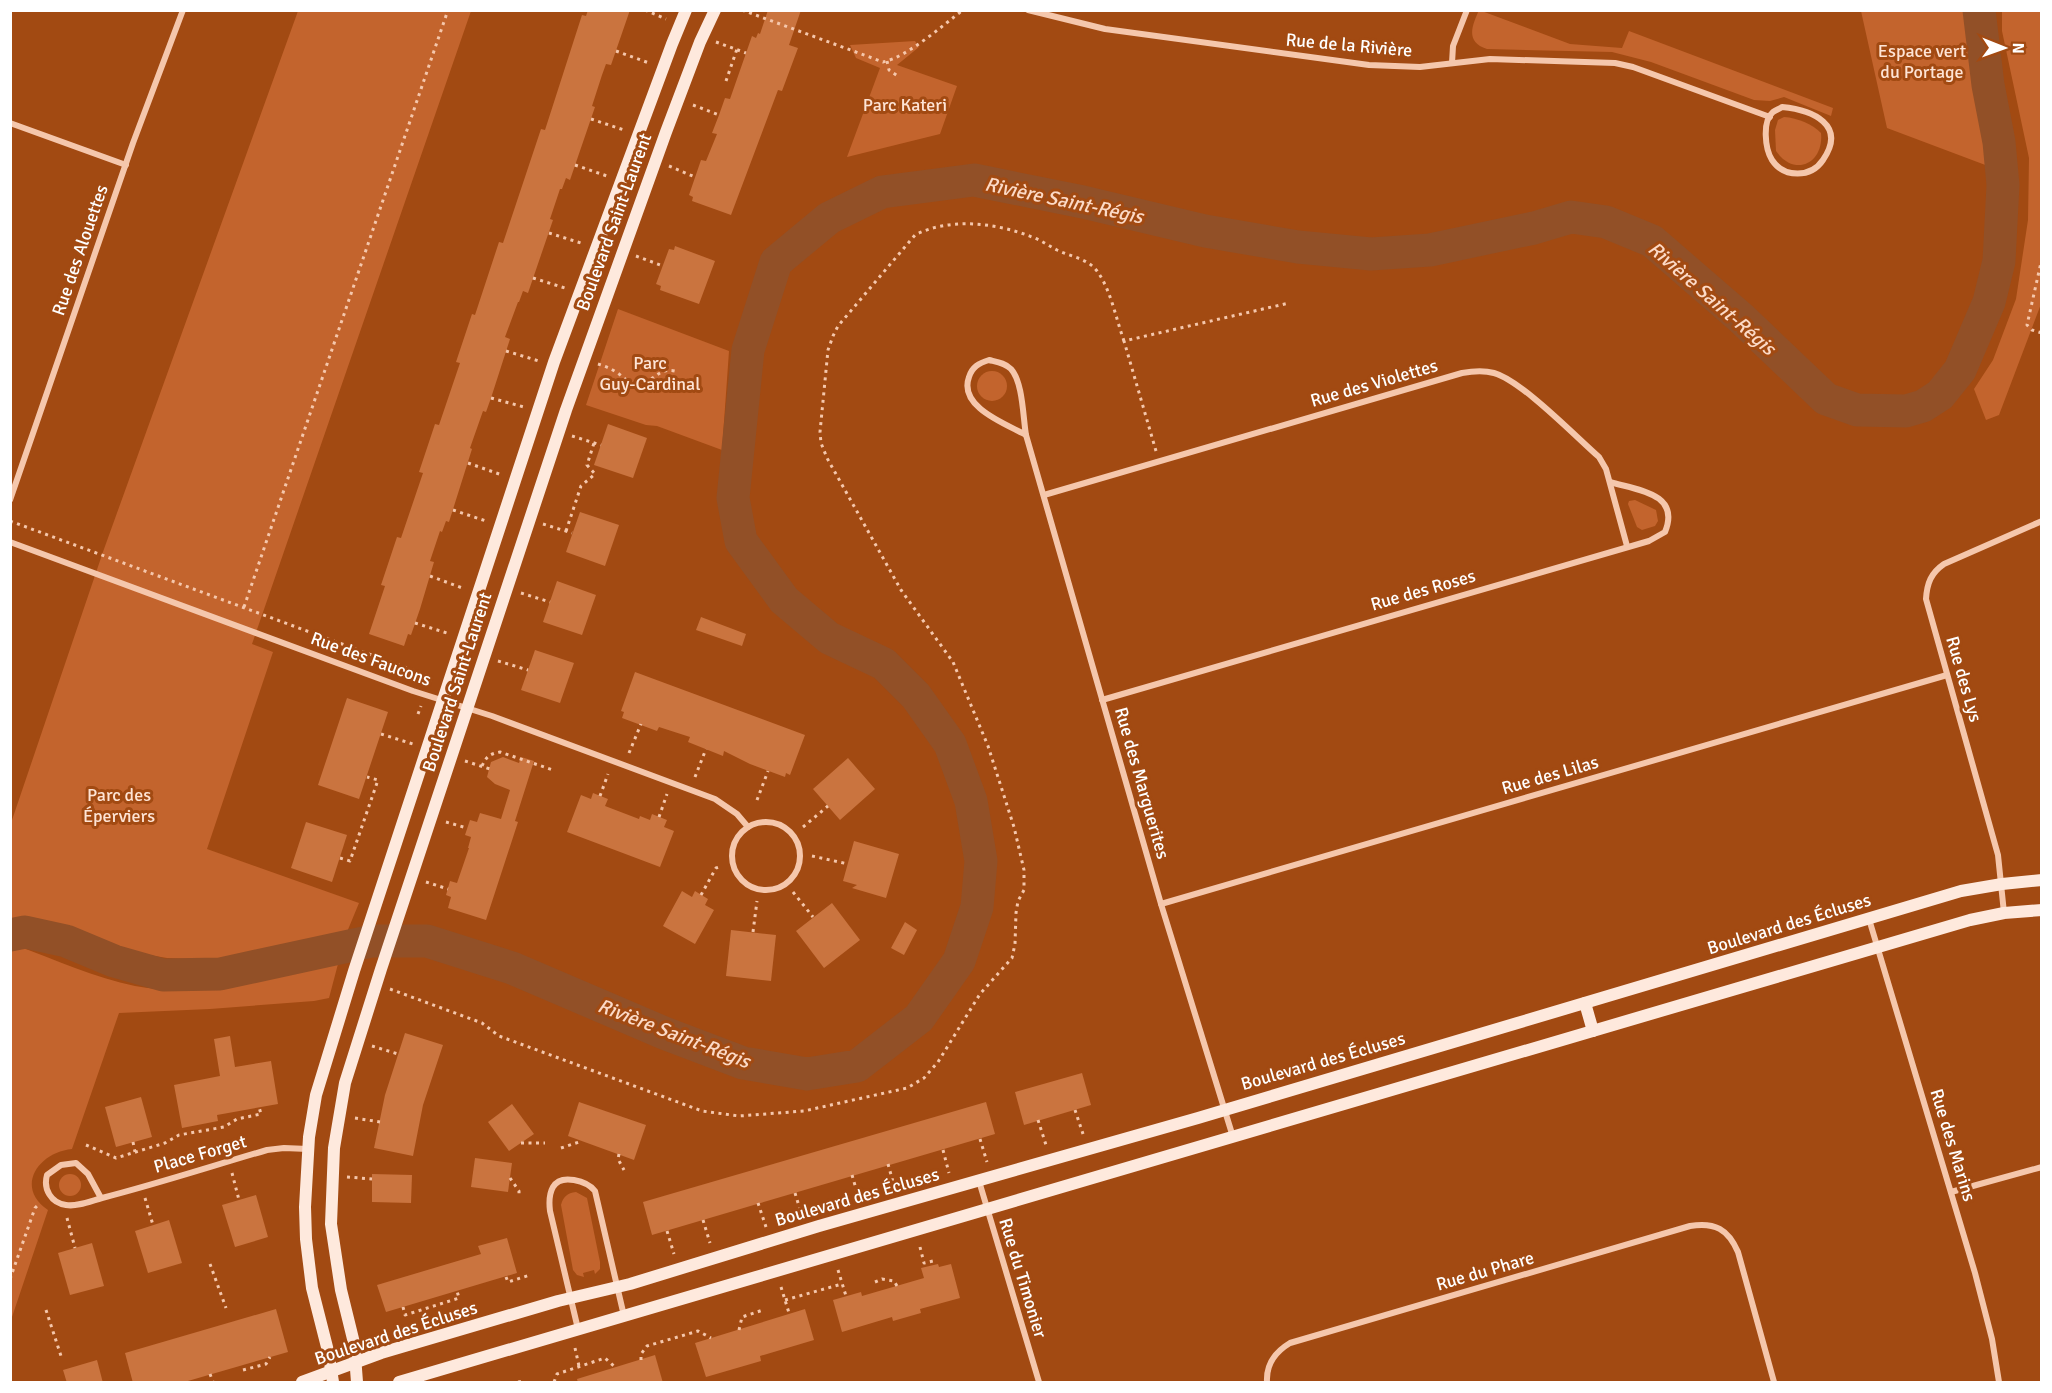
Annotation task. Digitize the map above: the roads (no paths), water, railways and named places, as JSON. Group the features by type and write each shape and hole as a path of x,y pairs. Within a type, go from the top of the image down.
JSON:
{"street":[{"name":"Rue des Alouettes","path":"10,500 126,165 183,10"},
{"name":"Boulevard Saint-Laurent","path":"332,1377 312,1288 307,1253 305,1207 312,1115 316,1095 354,971 558,351 686,10"},
{"name":"Boulevard Saint-Laurent","path":"357,1383 354,1343 341,1290 333,1242 332,1170 341,1102 381,969 596,322 700,42 715,10"},
{"name":"Rue de la Rivière","path":"1028,10 1106,29 1369,65 1420,67 1490,59 1616,63 1633,67 1770,117"},
{"path":"1452,63 1454,46 1467,10"},
{"path":"1782,107 1791,108 1810,114 1827,124 1831,131 1832,142 1822,162 1804,174 1786,172 1777,166 1771,160 1767,143 1766,130 1770,117 1782,107"},
{"path":"10,123 126,165"},
{"name":"Rue des Marguerites","path":"1026,435 972,402 967,381 971,371 979,363 989,360 1001,362 1011,369 1017,379 1026,435 1161,904 1233,1138"},
{"name":"Rue des Violettes","path":"1044,495 1462,373 1483,371 1496,374 1517,384 1599,457 1606,469 1627,546"},
{"name":"Rue des Roses","path":"1102,700 1658,537 1665,532 1669,514 1667,506 1661,500 1650,494 1610,482"},
{"name":"Rue des Lys","path":"2004,913 1998,855 1927,608 1927,589 1934,571 1944,564 2041,522"},
{"name":"Rue des Faucons","path":"10,542 414,692 469,708 715,799 737,814 748,827"},
{"name":"Rue des Lilas","path":"1161,904 1947,675"},
{"path":"769,822 780,825 796,839 800,850 797,871 791,880 781,887 759,890 740,878 734,868 732,856 734,845 748,827 769,822"},
{"name":"Boulevard des Écluses","path":"302,1383 332,1377 356,1362 381,1353 570,1298 617,1287 1961,891 2042,880"},
{"path":"399,1383 1970,920 2042,909"},
{"name":"Rue des Marins","path":"1869,919 1985,1308 2000,1383"},
{"path":"1585,1003 1593,1031"},
{"name":"Place Forget","path":"101,1198 81,1165 70,1162 53,1169 47,1175 45,1183 54,1201 71,1206 101,1198 141,1187 267,1150 309,1149"},
{"path":"1951,1192 2042,1167"},
{"path":"578,1329 550,1211 553,1187 563,1180 581,1182 595,1191 624,1316"},
{"name":"Rue du Timonier","path":"979,1181 1039,1383"},
{"name":"Rue du Phare","path":"1267,1383 1268,1366 1278,1352 1290,1343 1690,1226 1706,1224 1720,1228 1730,1238 1738,1252 1774,1383"}],"waterway":[{"name":"Rivière Saint-Régis","path":"10,935 25,932 66,941 114,961 163,975 220,974 372,941 427,941 512,968 664,1033 743,1063 807,1074 857,1066 919,1018 959,961 977,907 981,861 971,801 950,744 916,696 884,664 829,638 784,600 741,541 733,498 748,350 776,262 829,218 882,192 974,180 1083,202 1205,231 1298,247 1371,254 1430,250 1534,228 1571,217 1606,222 1652,241 1741,318 1826,399 1857,410 1906,411 1923,406 1940,395 1960,370 1989,302 1999,261 2003,185 1999,142 1988,85 1979,10"}],"park label":[{"name":"Espace vert du Portage","path":"1922,61"},
{"name":"Parc Kateri","path":"905,105"},
{"name":"Parc Guy-Cardinal","path":"650,373"},
{"name":"Parc des Éperviers","path":"119,805"}]}
